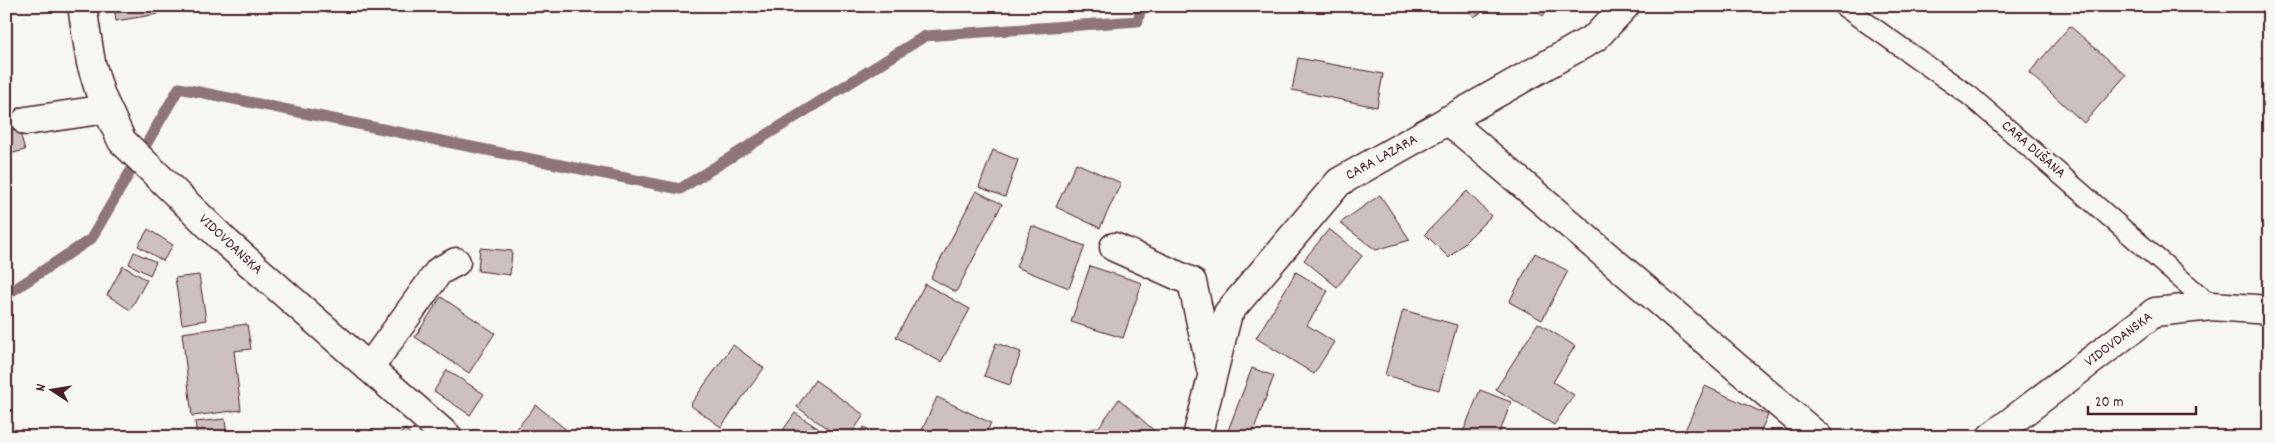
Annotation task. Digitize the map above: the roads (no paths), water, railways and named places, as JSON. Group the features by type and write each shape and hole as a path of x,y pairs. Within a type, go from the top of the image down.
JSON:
{"street":[{"name":"VIDOVDANSKA","path":"82,6 91,64 107,109 122,141 227,243 448,437"},
{"name":"CARA LAZARA","path":"1197,437 1228,313 1339,182 1596,37 1625,6"},
{"path":"26,121 107,109"},
{"path":"1448,120 1818,437"},
{"path":"1114,247 1192,282 1213,375"},
{"path":"368,368 438,271 456,262"},
{"name":"VIDOVDANSKA","path":"1991,437 2155,312 2212,306 2269,310"}],"lane":[{"name":"CARA DUŠANA","path":"1843,6 1970,96 2212,306"}],"waterway":[{"path":"6,295 91,239 179,88 680,189 925,36 1138,21 1141,6"}]}
